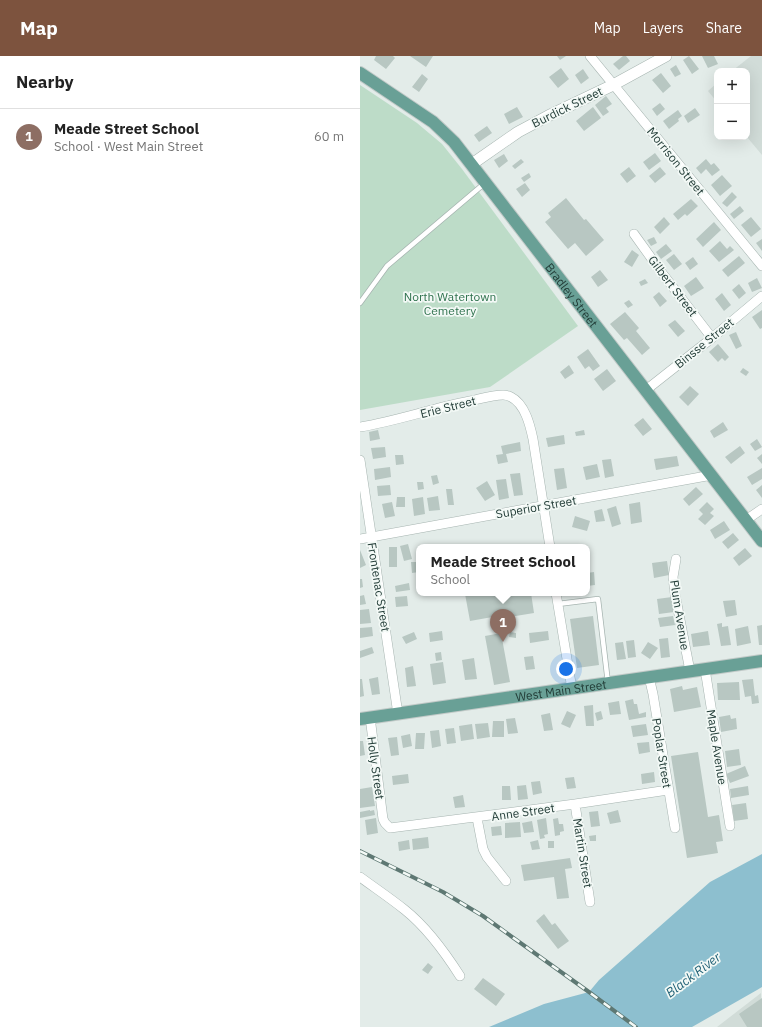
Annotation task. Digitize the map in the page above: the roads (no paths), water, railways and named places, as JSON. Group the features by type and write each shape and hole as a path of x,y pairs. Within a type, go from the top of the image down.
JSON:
{"main road":[{"name":"Bradley Street","path":"360,73 433,122 454,142 487,182 762,541"},
{"name":"West Main Street","path":"365,718 762,661"}],"street":[{"name":"Morrison Street","path":"590,56 762,266"},
{"name":"Burdick Street","path":"472,164 518,132 613,85 666,56"},
{"name":"Gilbert Street","path":"634,234 712,338"},
{"name":"Binsse Street","path":"646,390 762,296"},
{"name":"Erie Street","path":"360,426 412,415 449,405 504,395 513,398 521,406 530,423 545,505 550,544"},
{"name":"Frontenac Street","path":"360,460 398,714"},
{"name":"Superior Street","path":"360,539 712,475"},
{"path":"746,520 762,509"},
{"name":"Plum Avenue","path":"676,559 673,577 675,594 690,671"},
{"path":"557,596 572,689"},
{"name":"Maple Avenue","path":"705,669 730,826"},
{"name":"Poplar Street","path":"649,677 674,828"},
{"name":"Holly Street","path":"365,718 383,819"},
{"name":"Anne Street","path":"383,819 390,828 477,818 668,790"},
{"name":"Martin Street","path":"575,804 590,902"},
{"path":"477,818 487,857 506,881"},
{"path":"360,876 406,911 442,950 460,976"}],"lane":[{"path":"360,303 387,266 487,182"},
{"path":"558,604 598,599 608,683"}],"water":[{"name":"Black River","path":"762,854 762,987 692,1027 489,1027 544,1004 589,992 599,980 710,882"}],"railway":[{"path":"360,851 443,892 483,916 636,1027"}],"place":[{"name":"Meade Street School","path":"503,642"}],"park label":[{"name":"North Watertown Cemetery","path":"450,303"}]}
